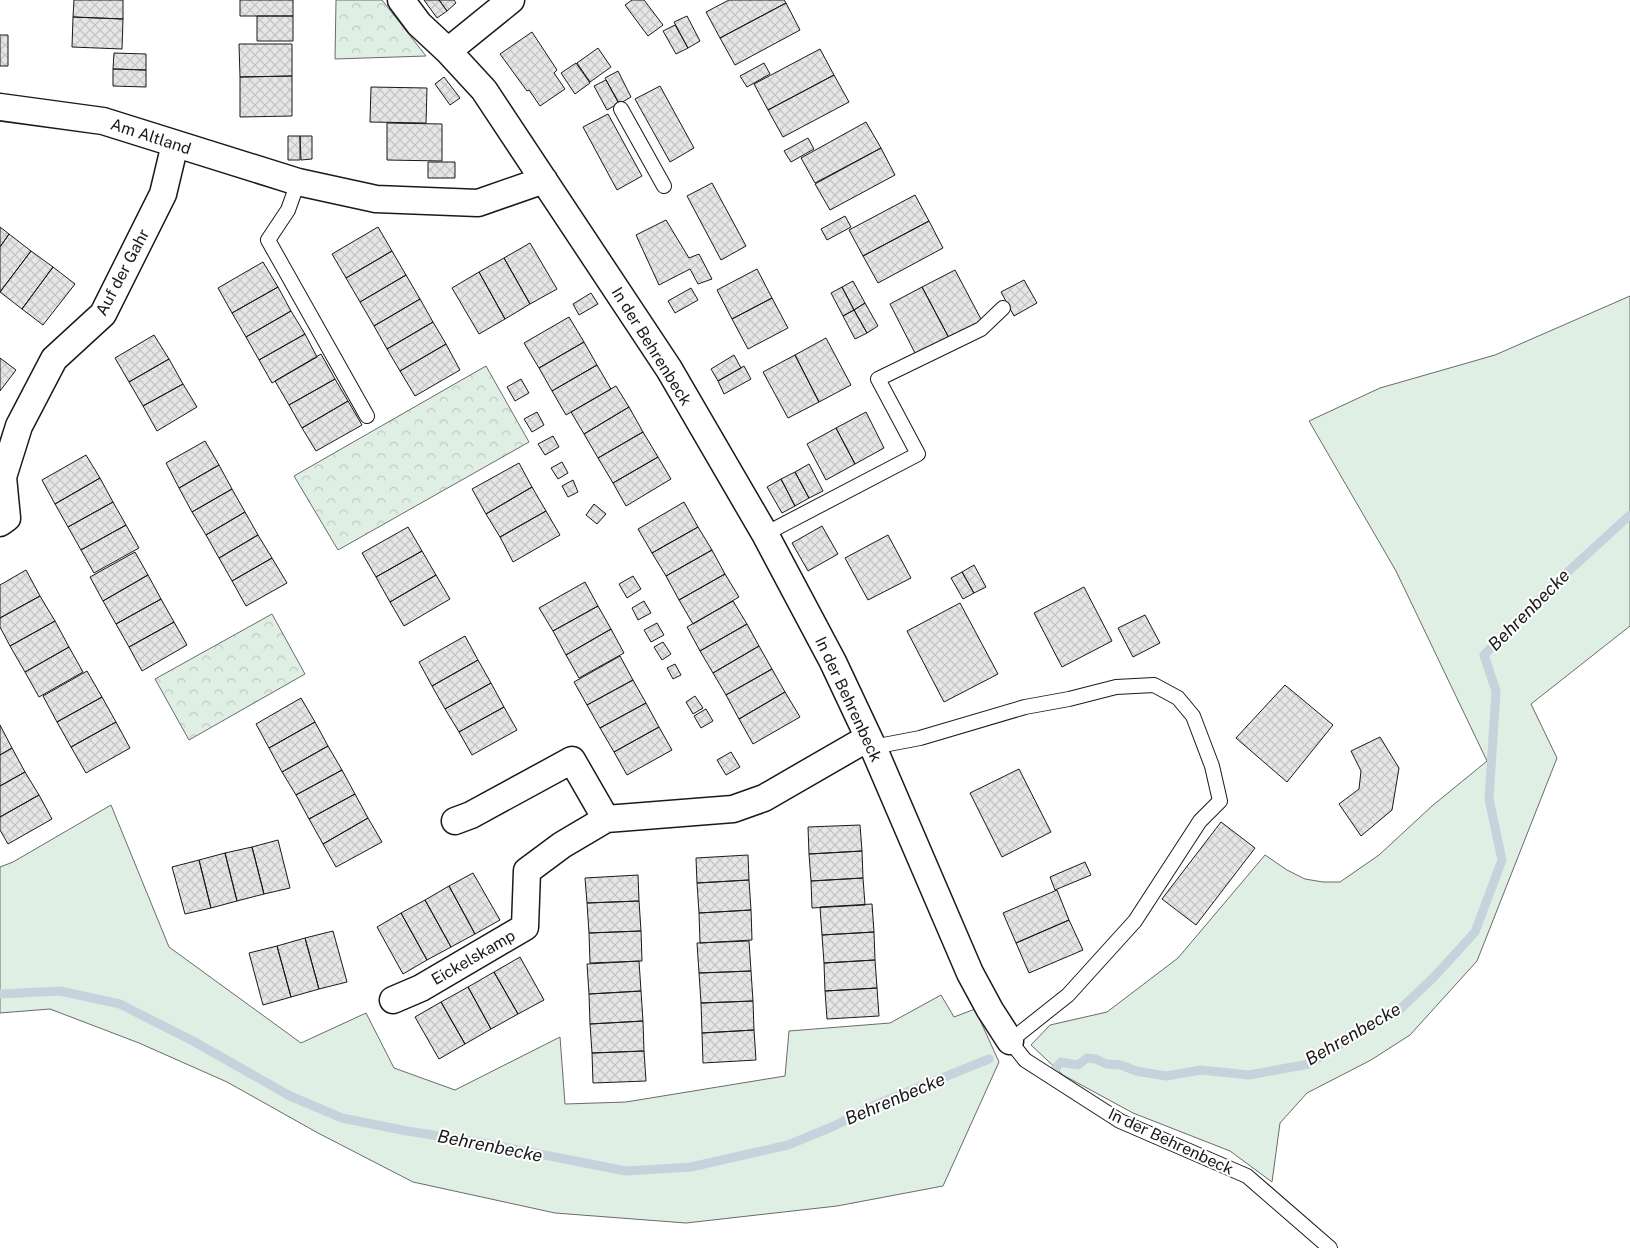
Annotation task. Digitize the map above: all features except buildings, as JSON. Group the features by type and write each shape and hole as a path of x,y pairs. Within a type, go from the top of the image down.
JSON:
{"street":[{"name":"In der Behrenbeck","path":"401,0 419,24 448,51 484,90 669,369 765,534 833,662 970,973 990,1010 1010,1041"},
{"path":"448,51 511,0"},
{"name":"Am Altland","path":"0,107 103,121 298,182 376,199 478,202 544,180"},
{"name":"Auf der Gahr","path":"0,523 7,518 3,477 19,426 54,359 103,314 163,194 175,144"},
{"name":"Eickelskamp","path":"393,1000 421,988 525,927 527,871 562,845 606,819 732,809 764,798 870,743"},
{"path":"455,820 471,815 572,760 606,819"}],"lane":[{"path":"621,109 664,186"},
{"path":"298,182 288,210 268,240 367,416"},
{"path":"765,534 918,454 878,379 981,329 1003,308"},
{"path":"870,743 920,738 1004,713 1069,700 1116,687 1154,685 1178,698 1193,716 1212,766 1220,801 1200,821 1135,921 1068,995 1010,1041"},
{"name":"In der Behrenbeck","path":"1010,1041 1025,1060 1120,1120 1248,1176 1330,1248"}],"green space":[{"path":"336,0 382,0 426,56 335,59"},
{"path":"1630,296 1630,626 1531,704 1557,758 1477,961 1410,1035 1371,1060 1307,1093 1280,1123 1272,1182 1230,1151 1133,1113 1063,1075 1031,1045 1050,1025 1107,1012 1178,958 1265,855 1287,870 1305,879 1340,882 1379,855 1432,806 1487,761 1396,571 1309,421 1380,388 1495,355"},
{"path":"486,366 529,442 338,550 294,476"},
{"path":"272,614 305,674 189,740 155,679"},
{"path":"111,805 169,947 301,1043 366,1013 394,1068 455,1090 560,1037 565,1104 626,1102 785,1076 789,1031 890,1023 941,995 954,1017 975,1009 999,1062 943,1186 837,1206 686,1223 555,1213 413,1182 318,1133 227,1082 139,1043 50,1009 0,1013 0,867 13,862"}],"waterway":[{"name":"Behrenbecke","path":"1054,1070 1061,1062 1078,1065 1087,1058 1096,1059 1106,1064 1121,1065 1136,1071 1166,1076 1201,1070 1249,1075 1309,1064 1397,1012 1434,977 1475,932 1502,860 1489,799 1496,691 1484,655 1561,578 1630,515"},
{"name":"Behrenbecke","path":"0,994 60,991 120,1004 193,1041 290,1096 342,1118 626,1171 691,1167 788,1145 834,1126 875,1105 989,1059"}]}
